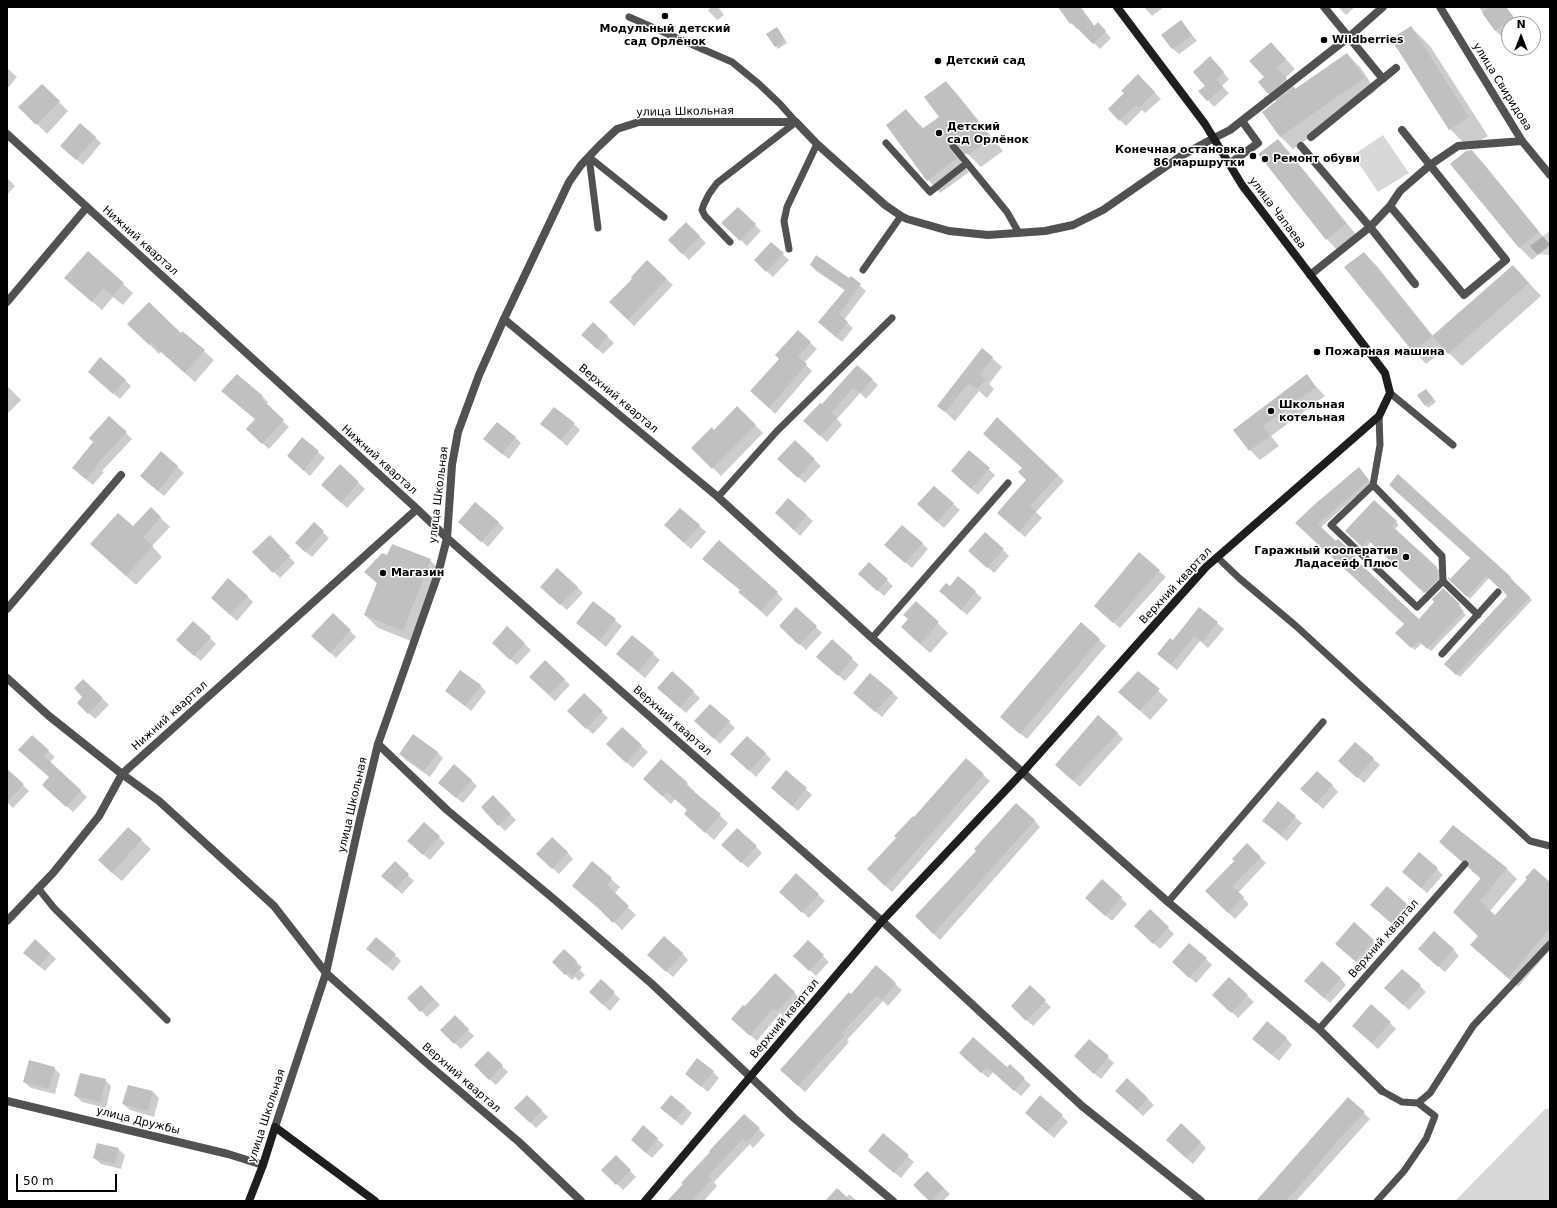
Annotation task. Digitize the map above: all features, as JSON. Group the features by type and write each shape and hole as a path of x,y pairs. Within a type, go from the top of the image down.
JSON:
{"main road":[{"name":"улица Чапаева","path":"1118,7 1205,124 1242,185 1385,373 1390,393"},
{"name":"Верхний квартал","path":"645,1201 882,921 1022,773 1206,567 1378,416 1390,393"},
{"name":"улица Школьная","path":"249,1201 263,1165 275,1127"},
{"path":"275,1127 375,1201"}],"street":[{"path":"1324,7 1383,79"},
{"path":"1221,150 1222,139 1230,130 1349,37 1383,7"},
{"name":"улица Свиридова","path":"1440,7 1522,142 1550,174"},
{"path":"1311,137 1396,68"},
{"path":"1229,164 1258,143 1242,120"},
{"name":"улица Школьная","path":"275,1127 326,973 378,744 438,574 447,538 452,465 458,432 479,375 569,182 589,157 617,129 639,122 796,122"},
{"path":"796,122 817,144 885,205 901,216 949,232 988,235 1045,231 1066,227 1085,219 1103,210 1181,156 1230,130"},
{"path":"1205,124 1211,129 1217,131 1223,132 1230,130"},
{"path":"1198,146 1206,136 1207,132 1205,124"},
{"path":"1390,206 1464,295 1506,260 1402,130"},
{"name":"Нижний квартал","path":"7,134 417,510 122,774 99,816 53,873 7,921"},
{"path":"1310,275 1370,227 1390,206 1400,191 1430,165 1458,146 1522,142"},
{"path":"1198,146 1208,144 1214,145 1221,150"},
{"path":"1301,146 1370,227 1415,284"},
{"name":"Нижний квартал","path":"7,302 87,207"},
{"name":"Верхний квартал","path":"504,319 718,497 1022,773 1168,902 1319,1029 1382,1091"},
{"path":"7,609 121,475"},
{"name":"Верхний квартал","path":"417,510 882,921"},
{"path":"7,678 49,716 122,774 159,801 274,906 326,973"},
{"name":"Верхний квартал","path":"378,744 447,810 555,900 652,984 794,1118 893,1201"},
{"path":"882,921 1082,1106 1201,1201"},
{"name":"Верхний квартал","path":"326,973 429,1066 518,1142 581,1201"},
{"name":"улица Дружбы","path":"7,1101 228,1154 263,1165"}],"lane":[{"path":"629,17 732,62 764,89 796,122 723,178 709,194 702,210 704,216 730,242"},
{"path":"886,143 930,192 967,163"},
{"path":"788,249 784,221 787,207 817,144"},
{"path":"953,146 1007,212 1019,234"},
{"path":"589,157 664,217"},
{"path":"589,157 598,228"},
{"path":"863,270 901,216"},
{"path":"718,497 777,431 892,318"},
{"path":"1390,393 1453,445"},
{"path":"1378,416 1380,445 1373,485 1331,525 1417,607 1443,581"},
{"path":"872,638 1008,483"},
{"path":"1373,485 1442,556 1443,581 1478,614"},
{"path":"1217,557 1349,674 1530,841 1550,846"},
{"path":"1442,654 1498,592"},
{"path":"1168,902 1323,722"},
{"name":"Верхний квартал","path":"1319,1029 1465,864"},
{"path":"38,888 54,908 167,1020"},
{"path":"1418,1103 1436,1085 1473,1026 1550,944"},
{"path":"1377,1201 1404,1171 1426,1139 1435,1116 1418,1103 1402,1102 1382,1091"}],"shaded area":[{"path":"1383,135 1409,173 1378,192 1353,155"},
{"path":"1550,231 1550,255 1537,254 1530,246"},
{"path":"1545,1109 1550,1109 1550,1201 1455,1201"}],"building":[{"path":"1058,7 1080,7 1094,26 1098,22 1106,31 1093,44 1072,23 1070,24"},
{"path":"1490,7 1506,7 1513,16 1501,16 1501,27 1495,31 1482,13"},
{"path":"1181,20 1192,35 1172,49 1161,35"},
{"path":"1411,26 1469,117 1449,130 1391,39"},
{"path":"777,27 785,40 775,47 766,34"},
{"path":"1271,42 1286,59 1277,68 1287,79 1268,94 1258,82 1264,77 1249,61"},
{"path":"1347,53 1364,78 1280,137 1262,112 1294,87 1295,89"},
{"path":"1210,56 1224,72 1216,79 1223,87 1207,101 1198,91 1205,86 1193,72"},
{"path":"1138,74 1155,92 1139,108 1136,105 1119,121 1108,109 1124,93 1121,91"},
{"name":"Детский сад Орлёнок","path":"946,81 991,138 968,155 957,143 954,141 950,142 948,147 957,158 927,181 886,125 906,109 922,129 939,117 924,97"},
{"path":"42,84 60,101 36,125 18,107"},
{"path":"80,123 96,137 76,160 60,146"},
{"path":"1278,139 1346,224 1326,240 1258,154"},
{"path":"1472,150 1539,232 1519,248 1450,164 1466,151"},
{"path":"738,207 756,224 740,241 721,223"},
{"path":"686,222 700,236 682,254 668,240"},
{"path":"771,242 784,253 766,272 754,260"},
{"path":"88,251 124,283 113,296 103,288 92,302 64,278"},
{"path":"1364,252 1432,336 1413,352 1344,267"},
{"path":"816,255 849,278 851,276 861,284 839,314 848,322 836,337 818,322 845,290 810,265"},
{"path":"647,260 667,279 628,320 609,302 632,279 631,277"},
{"path":"1513,265 1529,283 1448,354 1432,336"},
{"path":"149,302 181,333 182,331 205,350 185,373 151,343 149,345 127,324"},
{"path":"593,322 608,336 597,349 581,335"},
{"path":"798,330 811,342 798,357 807,364 769,408 750,391 779,359 775,355"},
{"path":"982,348 993,357 980,374 986,379 977,389 969,383 945,412 937,406"},
{"path":"100,357 126,380 113,394 88,372"},
{"path":"857,365 873,379 860,393 853,388 831,413 837,418 820,436 803,421 820,403 822,404"},
{"path":"237,374 263,396 261,398 284,420 262,444 246,429 255,419 221,391"},
{"name":"Школьная котельная","path":"1307,374 1316,387 1263,426 1270,436 1249,451 1233,430"},
{"path":"1426,389 1434,399 1425,406 1417,395"},
{"path":"737,406 756,425 712,469 691,448 712,427 714,430"},
{"path":"554,407 575,423 561,440 540,424"},
{"path":"109,416 127,432 97,464 98,465 86,479 72,468 93,442 89,438"},
{"path":"997,417 1058,475 1030,506 1036,511 1019,532 997,513 1026,480 1018,472 1022,468 983,434"},
{"path":"497,422 516,437 502,454 483,439"},
{"path":"302,437 319,451 304,471 287,456"},
{"path":"795,440 815,459 798,478 777,459"},
{"path":"969,450 990,468 971,489 951,471"},
{"path":"161,451 178,466 158,491 140,476"},
{"path":"340,464 359,482 341,503 321,485"},
{"path":"1359,467 1369,480 1318,524 1336,541 1338,539 1355,555 1353,557 1419,619 1434,602 1432,599 1443,588 1460,604 1458,606 1464,611 1427,649 1419,641 1411,648 1395,633 1404,624 1295,523"},
{"path":"1398,474 1511,577 1510,578 1530,597 1456,675 1444,664 1507,596 1502,589 1486,576 1467,597 1448,579 1448,577 1450,579 1470,558 1389,485"},
{"path":"934,486 954,503 937,522 917,504"},
{"path":"788,498 807,515 794,530 775,513"},
{"name":"Гаражный кооператив Ладасейф Плюс","path":"1374,500 1397,521 1392,526 1437,567 1438,579 1424,593 1368,540 1362,547 1345,531"},
{"path":"475,502 499,522 481,542 458,522"},
{"path":"151,507 161,517 143,537 153,546 126,576 90,544 118,513 133,526"},
{"path":"680,508 700,525 684,543 664,525"},
{"path":"314,522 324,531 305,552 295,543"},
{"path":"902,525 923,543 905,563 884,545"},
{"path":"985,532 1004,549 987,568 968,551"},
{"path":"270,535 290,556 273,573 252,552"},
{"path":"719,540 778,592 761,611 738,592 740,590 702,559"},
{"path":"392,544 431,559 403,631 364,615 377,583 364,572 382,553 387,555"},
{"path":"1139,552 1160,570 1113,623 1094,606"},
{"path":"869,562 888,579 877,591 858,574"},
{"path":"557,568 578,587 560,605 540,587"},
{"path":"958,576 976,591 961,610 939,591 946,583 950,586"},
{"path":"228,578 248,596 230,615 211,598"},
{"path":"593,601 616,619 599,641 576,623"},
{"path":"916,601 939,622 920,644 901,627 908,619 903,615"},
{"path":"796,607 817,626 799,645 779,626"},
{"path":"1199,607 1218,622 1202,642 1194,636 1171,665 1157,654 1170,638 1173,640"},
{"path":"333,613 351,630 330,653 311,636"},
{"path":"193,621 211,637 194,656 176,640"},
{"path":"1081,622 1100,639 1020,734 1000,717"},
{"path":"507,626 525,643 510,660 492,643"},
{"path":"632,635 654,653 638,672 616,654"},
{"path":"832,639 853,658 838,676 816,657"},
{"path":"545,660 565,679 549,695 529,677"},
{"path":"460,670 481,685 465,706 445,691"},
{"path":"672,671 694,691 680,708 657,688"},
{"path":"1138,671 1160,689 1140,711 1118,692"},
{"path":"870,673 893,692 875,712 853,693"},
{"path":"83,679 103,698 88,714 77,703 82,697 74,688"},
{"path":"584,693 603,711 586,729 567,711"},
{"path":"710,704 730,721 714,739 694,721"},
{"path":"1098,715 1118,733 1073,781 1055,765"},
{"path":"622,727 642,745 626,763 606,744"},
{"path":"413,734 438,752 424,771 399,754"},
{"path":"32,735 49,750 44,756 81,790 66,807 42,785 49,777 18,750"},
{"path":"747,736 766,753 749,771 730,754"},
{"path":"1355,742 1374,758 1357,778 1338,761"},
{"path":"966,758 984,774 885,886 867,869 896,838 894,836 913,816 914,817"},
{"path":"661,759 688,783 686,785 721,814 705,833 684,814 687,810 667,792 662,796 643,779"},
{"path":"454,764 472,780 456,798 438,783"},
{"path":"7,769 24,784 7,802"},
{"path":"786,770 807,788 792,806 771,788"},
{"path":"1317,771 1333,785 1316,803 1300,789"},
{"path":"493,795 511,814 498,826 481,807"},
{"path":"1278,801 1296,816 1281,835 1262,821"},
{"path":"1016,803 1035,820 933,934 915,916 976,851 974,849"},
{"path":"424,822 440,836 423,855 407,841"},
{"path":"1453,825 1507,868 1480,901 1495,915 1527,879 1525,878 1534,868 1550,882 1550,928 1508,978 1470,945 1478,936 1453,912 1481,878 1469,867 1470,863 1468,860 1464,859 1461,861 1439,842"},
{"path":"128,827 142,839 112,873 98,860"},
{"path":"737,828 757,846 741,863 721,845"},
{"path":"552,837 568,852 552,869 536,854"},
{"path":"1247,843 1261,857 1232,886 1244,897 1228,913 1205,891 1234,861 1232,859"},
{"path":"1419,852 1438,868 1421,888 1402,872"},
{"path":"395,861 409,874 396,889 381,876"},
{"path":"592,861 612,878 607,885 629,906 613,923 572,886"},
{"path":"796,873 819,894 802,913 779,892"},
{"path":"1102,879 1122,897 1105,916 1085,898"},
{"path":"1387,886 1407,904 1391,923 1370,905"},
{"path":"1150,909 1169,927 1153,944 1134,926"},
{"path":"1354,922 1374,940 1355,961 1335,944"},
{"path":"1434,931 1454,949 1438,967 1418,949"},
{"path":"664,936 683,953 666,972 647,955"},
{"path":"376,937 396,954 386,965 366,949"},
{"path":"35,939 50,953 39,966 23,953"},
{"path":"808,940 824,955 809,971 793,956"},
{"path":"1189,943 1207,958 1189,978 1172,962"},
{"path":"564,949 577,961 574,963 580,968 573,976 568,972 565,975 552,962"},
{"path":"1322,961 1341,978 1324,998 1304,981"},
{"path":"876,965 896,983 882,1000 876,996 842,1033 844,1036 798,1086 780,1070 849,992 851,994"},
{"path":"1402,969 1421,985 1403,1005 1384,988"},
{"path":"775,973 795,992 777,1011 773,1008 750,1036 731,1019"},
{"path":"1229,977 1248,995 1231,1013 1212,995"},
{"path":"601,979 615,992 603,1005 589,992"},
{"path":"421,985 434,999 420,1012 407,998"},
{"path":"1030,985 1046,1000 1026,1021 1011,1006"},
{"path":"1371,1004 1391,1022 1372,1043 1352,1026"},
{"path":"455,1015 469,1029 454,1044 440,1030"},
{"path":"1267,1021 1287,1038 1272,1055 1252,1039"},
{"path":"973,1037 1007,1067 1010,1064 1025,1078 1014,1091 987,1067 981,1073 959,1053"},
{"path":"1089,1039 1109,1056 1094,1074 1074,1056"},
{"path":"488,1051 503,1065 489,1080 474,1065"},
{"path":"697,1058 714,1071 701,1087 685,1074"},
{"path":"29,1060 55,1067 49,1089 23,1082"},
{"path":"80,1073 106,1079 100,1102 74,1096"},
{"path":"1127,1078 1148,1098 1137,1110 1115,1091"},
{"path":"128,1085 153,1091 148,1111 122,1104"},
{"path":"527,1095 542,1110 530,1123 514,1108"},
{"path":"671,1095 686,1107 675,1120 660,1108"},
{"path":"1040,1095 1063,1115 1047,1132 1025,1113"},
{"path":"1348,1097 1365,1112 1337,1141 1286,1201 1256,1201"},
{"path":"744,1114 760,1128 747,1142 743,1139 708,1176 712,1179 692,1201 667,1201 683,1184 681,1183 710,1152 709,1151"},
{"path":"1181,1123 1201,1142 1186,1158 1166,1140"},
{"path":"643,1125 658,1138 646,1153 631,1140"},
{"path":"883,1133 909,1155 894,1173 868,1151"},
{"path":"97,1143 119,1148 115,1164 93,1158"},
{"path":"616,1155 631,1170 616,1185 601,1170"},
{"path":"927,1171 944,1188 931,1201 929,1201 913,1185"},
{"path":"837,1188 851,1201 825,1201"}],"place":[{"name":"Модульный детский сад Орлёнок","path":"665,16"},
{"name":"Wildberries","path":"1324,40"},
{"name":"Детский сад","path":"938,61"},
{"name":"Детский сад Орлёнок","path":"939,133"},
{"name":"Конечная остановка 86 маршрутки","path":"1253,156"},
{"name":"Ремонт обуви","path":"1265,159"},
{"name":"Пожарная машина","path":"1317,352"},
{"name":"Школьная котельная","path":"1271,411"},
{"name":"Гаражный кооператив Ладасейф Плюс","path":"1406,557"},
{"name":"Магазин","path":"383,573"}]}
